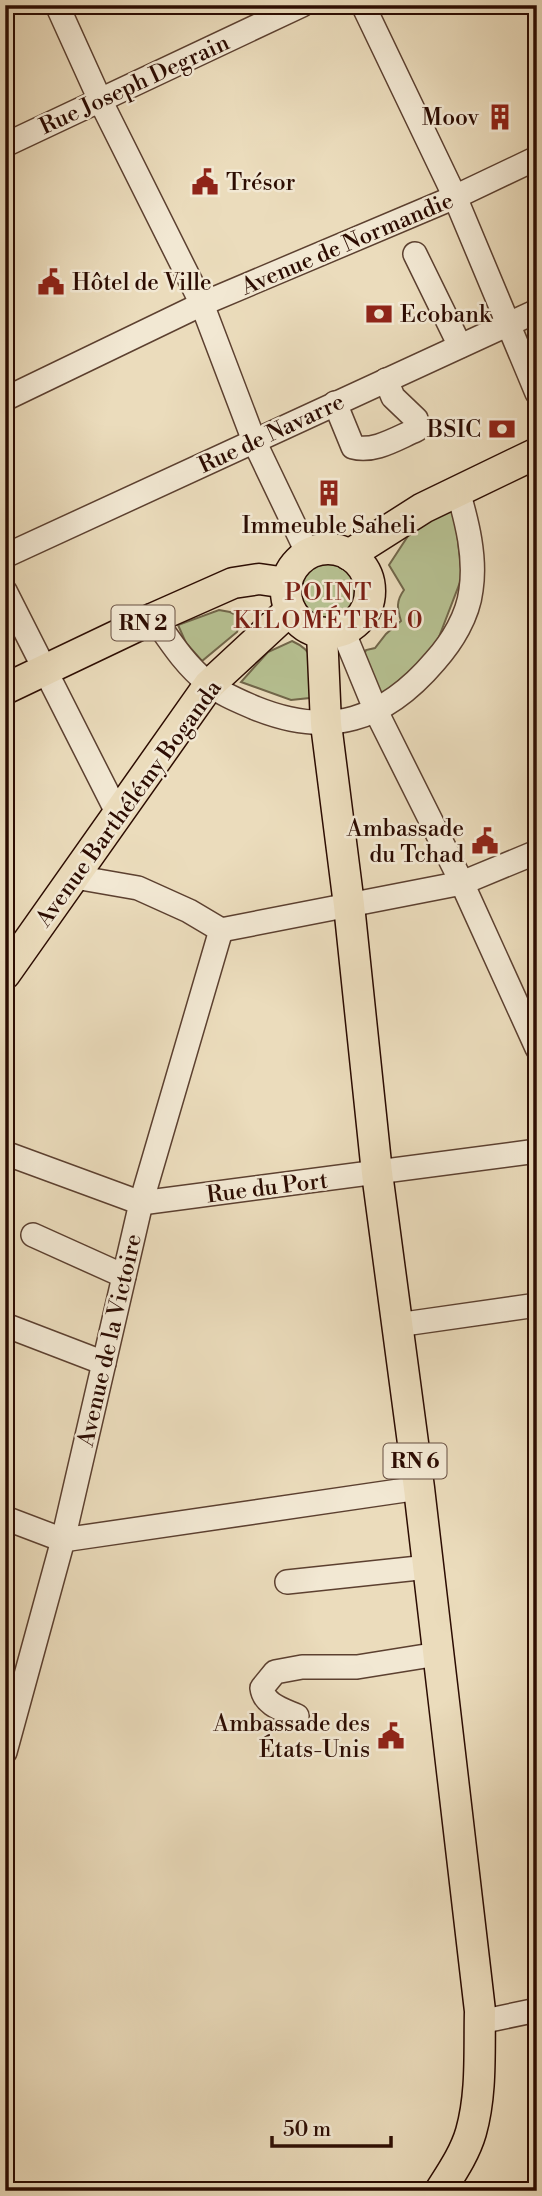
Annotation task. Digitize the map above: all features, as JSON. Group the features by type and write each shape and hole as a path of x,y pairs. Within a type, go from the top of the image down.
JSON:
{"main road":[{"path":"349,555 423,508 537,453"},
{"path":"329,549 349,555 361,565 369,579 370,595 366,610 356,622 332,632 309,629 298,621 289,596 294,567 308,554 329,549"},
{"name":"RN 2","path":"5,689 233,583 259,579 289,596"},
{"name":"Avenue Barthélémy Boganda","path":"5,974 209,685 289,596"},
{"name":"RN 6","path":"332,632 326,723 349,905 377,1173 419,1488 480,2022 479,2079 471,2132 440,2191"}],"street":[{"path":"57,5 100,100 202,304 254,440 308,554"},
{"name":"Rue Joseph Degrain","path":"5,145 302,5"},
{"path":"363,5 455,197 537,393"},
{"name":"Avenue de Normandie","path":"5,400 202,304 455,197 537,158"},
{"path":"415,254 460,346"},
{"name":"Rue de Navarre","path":"5,556 537,311"},
{"path":"335,403 353,447 362,450 373,448 416,430 416,419 393,397 386,380"},
{"path":"154,618 184,661 209,685 274,716 326,723 356,718 376,711 427,671 448,647 463,619 471,590 471,558 469,526 458,491"},
{"path":"5,591 118,814"},
{"path":"332,632 376,711 462,883 537,1048"},
{"path":"75,877 138,888 189,911 221,930 462,883 537,852"},
{"name":"Avenue de la Victoire","path":"5,1752 63,1540 141,1202 221,930"},
{"name":"Rue du Port","path":"5,1153 141,1202 537,1151"},
{"path":"33,1235 124,1276"},
{"path":"397,1325 537,1305"},
{"path":"5,1325 104,1363"},
{"path":"5,1518 63,1540 419,1488"},
{"path":"287,1582 428,1567"},
{"path":"297,1716 272,1705 262,1695 262,1688 275,1672 302,1667 357,1667 438,1654"},
{"path":"480,2022 537,2010"}],"green space":[{"path":"454,505 462,577 434,650 381,696 363,657 366,650 375,648 401,621 398,605 404,590 389,565 408,536"},
{"path":"322,560 334,560 349,568 357,583 357,595 349,610 334,618 322,618 307,610 299,595 299,583 307,568"},
{"path":"219,610 242,618 237,632 202,661 186,643 178,625"},
{"path":"292,641 311,657 316,671 319,697 291,700 241,682 268,652"}],"place":[{"name":"Moov","path":"500,117"},
{"name":"Trésor","path":"205,182"},
{"name":"Hôtel de Ville","path":"51,282"},
{"name":"Ecobank","path":"379,314"},
{"name":"BSIC","path":"502,429"},
{"name":"Immeuble Saheli","path":"329,493"},
{"name":"Ambassade du Tchad","path":"485,841"},
{"name":"Ambassade des États-Unis","path":"391,1736"}],"district":[{"name":"POINT KILOMÉTRE 0","path":"329,606"}]}
